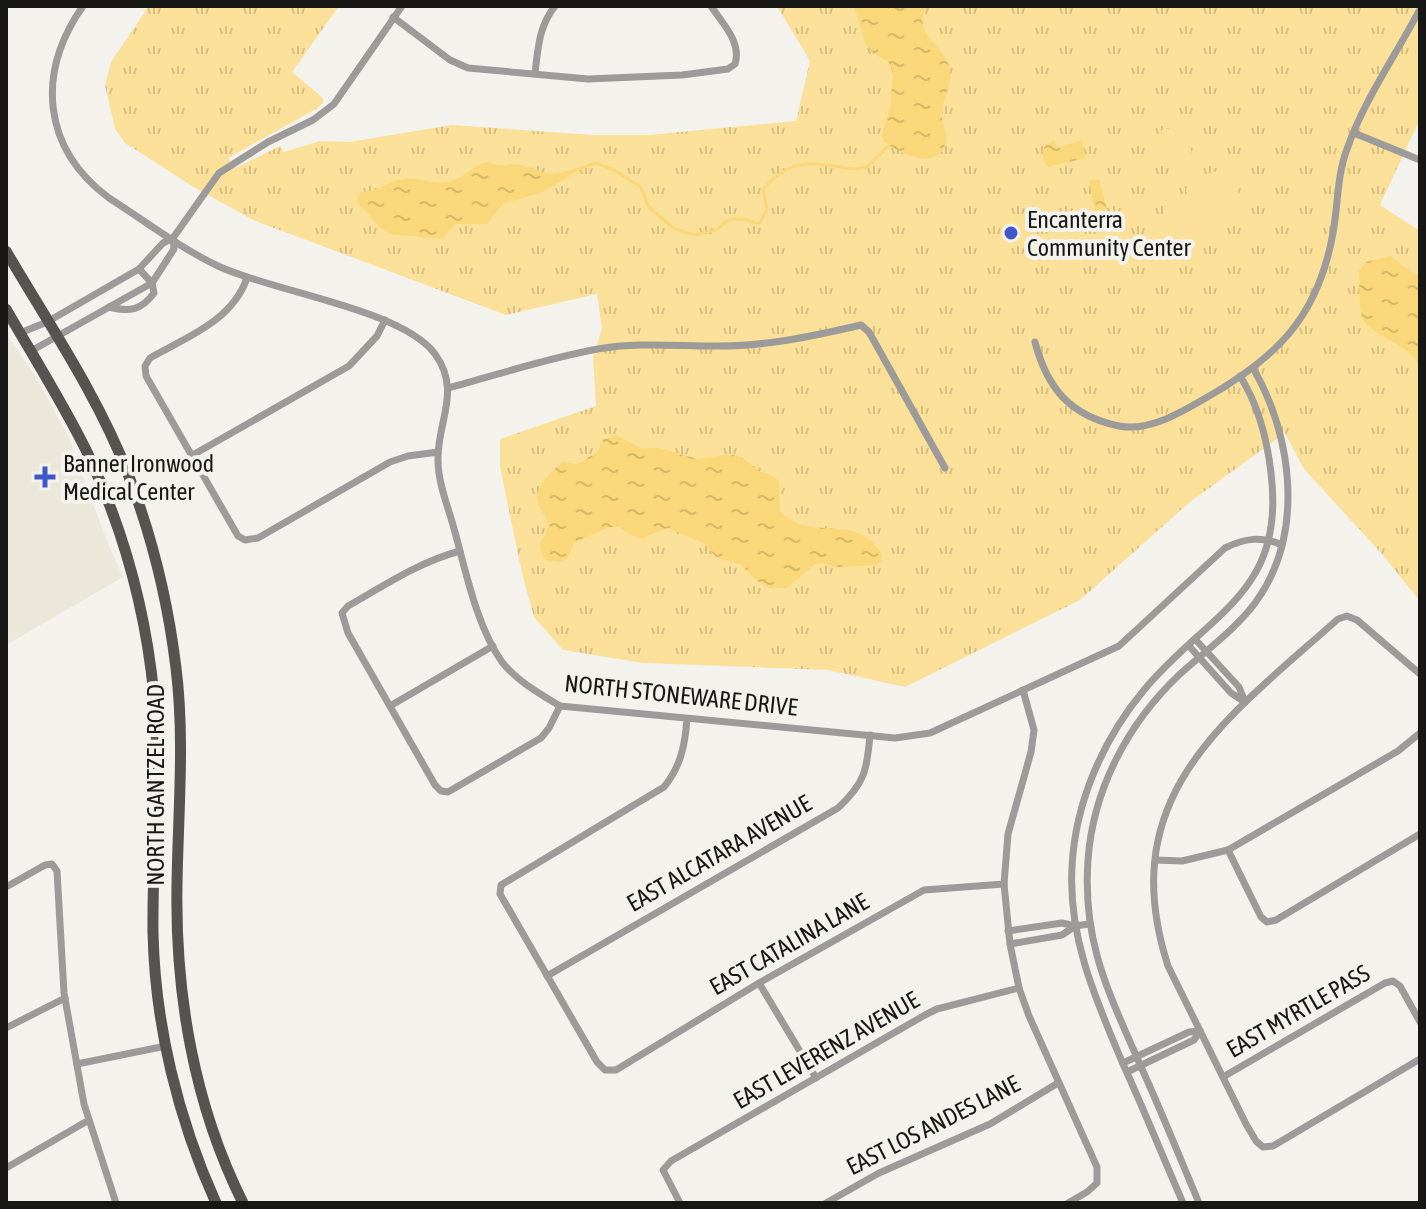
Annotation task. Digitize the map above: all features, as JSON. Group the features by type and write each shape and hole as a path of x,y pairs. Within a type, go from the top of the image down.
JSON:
{"main road":[{"name":"NORTH GANTZEL ROAD","path":"6,251 102,418 128,472 166,605 180,720 177,912 181,991 192,1053 209,1118 243,1203"},
{"name":"NORTH GANTZEL ROAD","path":"6,309 80,439 102,487 128,561 143,625 154,697 153,937 158,995 166,1046 188,1130 216,1203"}],"street":[{"name":"NORTH STONEWARE DRIVE","path":"83,6 64,37 54,64 52,96 63,142 75,164 98,190 211,263 247,278 385,320 413,332 430,348 442,366 448,388 447,412 438,452 441,481 482,621 503,664 534,690 560,706 895,738 930,733 1119,646 1225,548 1250,538 1270,540"},
{"path":"20,333 47,322 139,269 163,243 173,238 219,173 268,142 313,120 334,104 402,6"},
{"path":"535,73 545,19 555,6"},
{"path":"393,17 450,60 468,68 601,79 728,69 735,64 736,48 711,6"},
{"path":"1035,342 1046,377 1054,389 1079,412 1106,423 1130,428 1177,414 1253,368 1293,329 1311,304 1321,282 1333,231 1340,174 1354,133 1420,9"},
{"path":"1354,133 1420,160"},
{"path":"31,351 152,283 174,249 173,238"},
{"path":"109,307 138,309 154,293 152,283 139,269"},
{"path":"247,278 243,290 223,315 150,358 145,366 146,376 238,536 245,540 258,538 390,462 438,452"},
{"path":"191,456 349,366 377,336 385,320"},
{"path":"448,388 599,349 679,343 715,346 748,344 797,339 861,325 869,332 945,468"},
{"path":"1199,1203 1103,978 1089,924 1088,857 1104,786 1134,727 1160,694 1254,603 1278,559 1288,506 1285,470 1276,416 1253,368"},
{"path":"1183,1203 1093,996 1075,926 1072,866 1087,789 1120,721 1144,690 1245,591 1259,568 1270,540 1273,491 1268,449 1258,408 1240,376"},
{"path":"1270,540 1282,545"},
{"path":"460,551 415,567 348,606 342,613 348,633 435,785 441,791 448,792 541,738 560,706"},
{"path":"1420,674 1357,620 1347,616 1338,619 1245,702 1202,747 1175,789 1159,835 1153,882 1160,939 1168,966 1256,1141 1263,1147 1273,1146 1420,1059"},
{"path":"1195,639 1239,687 1245,702"},
{"path":"390,706 493,646"},
{"path":"1189,646 1231,693 1245,702"},
{"path":"1023,690 1034,730 1031,752 1008,834 1004,884 1008,931 1019,988 1097,1167 1097,1183 1068,1203"},
{"path":"547,976 500,894 501,885 664,787 681,758 687,719"},
{"path":"1156,860 1182,861 1228,850 1398,751 1420,733"},
{"name":"EAST ALCATARA AVENUE","path":"547,976 838,808 864,779 870,735"},
{"path":"1228,850 1261,917 1267,922 1276,920 1420,834"},
{"path":"6,887 52,864 59,880 65,998 89,1120 116,1203"},
{"name":"EAST CATALINA LANE","path":"547,976 597,1062 605,1070 616,1070 759,983 924,890 1004,884"},
{"path":"1008,931 1062,923 1075,926 1089,924"},
{"path":"1010,944 1062,935 1075,926"},
{"name":"EAST MYRTLE PASS","path":"1223,1077 1385,983 1393,981 1400,986 1420,1022"},
{"path":"759,983 816,1078"},
{"name":"EAST LEVERENZ AVENUE","path":"680,1203 663,1170 671,1161 937,1009 1019,988"},
{"path":"6,1028 65,998"},
{"path":"1123,1063 1189,1032 1200,1031"},
{"path":"1127,1072 1194,1040 1200,1031"},
{"path":"77,1064 166,1046"},
{"name":"EAST LOS ANDES LANE","path":"826,1203 879,1173 990,1124 1058,1083"},
{"path":"6,1168 89,1120"}],"shaded area":[{"name":"Banner Ironwood Medical Center","path":"6,334 35,375 69,438 123,577 6,645"}],"green space":[{"path":"149,6 339,6 292,72 323,98 323,103 228,158 236,168 280,146 284,152 320,141 349,142 452,125 594,135 648,135 796,121 810,61 777,6 1420,6 1420,119 1380,205 1420,231 1420,601 1304,469 1285,433 1190,502 1080,600 905,687 828,670 643,663 563,650 534,617 500,467 500,439 596,406 593,358 602,328 597,294 506,315 253,220 125,143 115,129 105,85 111,62"},
{"path":"1186,126 1196,175 1171,180 1161,130"},
{"path":"1233,168 1244,218 1219,223 1221,233 1196,238 1198,249 1173,254 1163,205 1187,200 1186,188 1210,183 1209,173"}],"water":[{"path":"854,6 927,6 923,25 943,54 951,75 942,112 946,142 935,157 918,158 884,142 882,135 890,107 893,71 888,62 873,53 865,43"},
{"path":"1054,140 1057,148 1082,140 1086,158 1047,167 1042,151"},
{"path":"488,162 526,166 553,174 569,170 572,175 541,193 504,203 487,224 455,224 442,239 390,234 357,202 360,192 398,180 447,182"},
{"path":"1099,179 1108,213 1106,209 1095,211 1089,181"},
{"path":"1390,256 1420,276 1420,366 1407,351 1372,330 1362,317 1359,271 1366,262"},
{"path":"616,435 641,448 660,448 697,459 731,454 744,459 779,481 780,511 792,521 858,533 871,541 882,554 881,561 876,565 838,567 815,564 787,588 770,588 757,581 741,565 716,557 704,543 667,528 643,538 632,536 618,526 574,543 567,559 562,562 545,560 540,543 548,524 537,499 540,487 562,462 578,464 597,452 604,439"}],"waterway":[{"path":"570,172 596,163 614,170 641,187 648,206 673,228 694,235 716,230 728,220 744,219 759,224 767,210 763,190 789,168 807,164 863,168 889,146"}],"place":[{"name":"Encanterra Community Center","path":"1011,233"},
{"name":"Banner Ironwood Medical Center","path":"45,477"}]}
